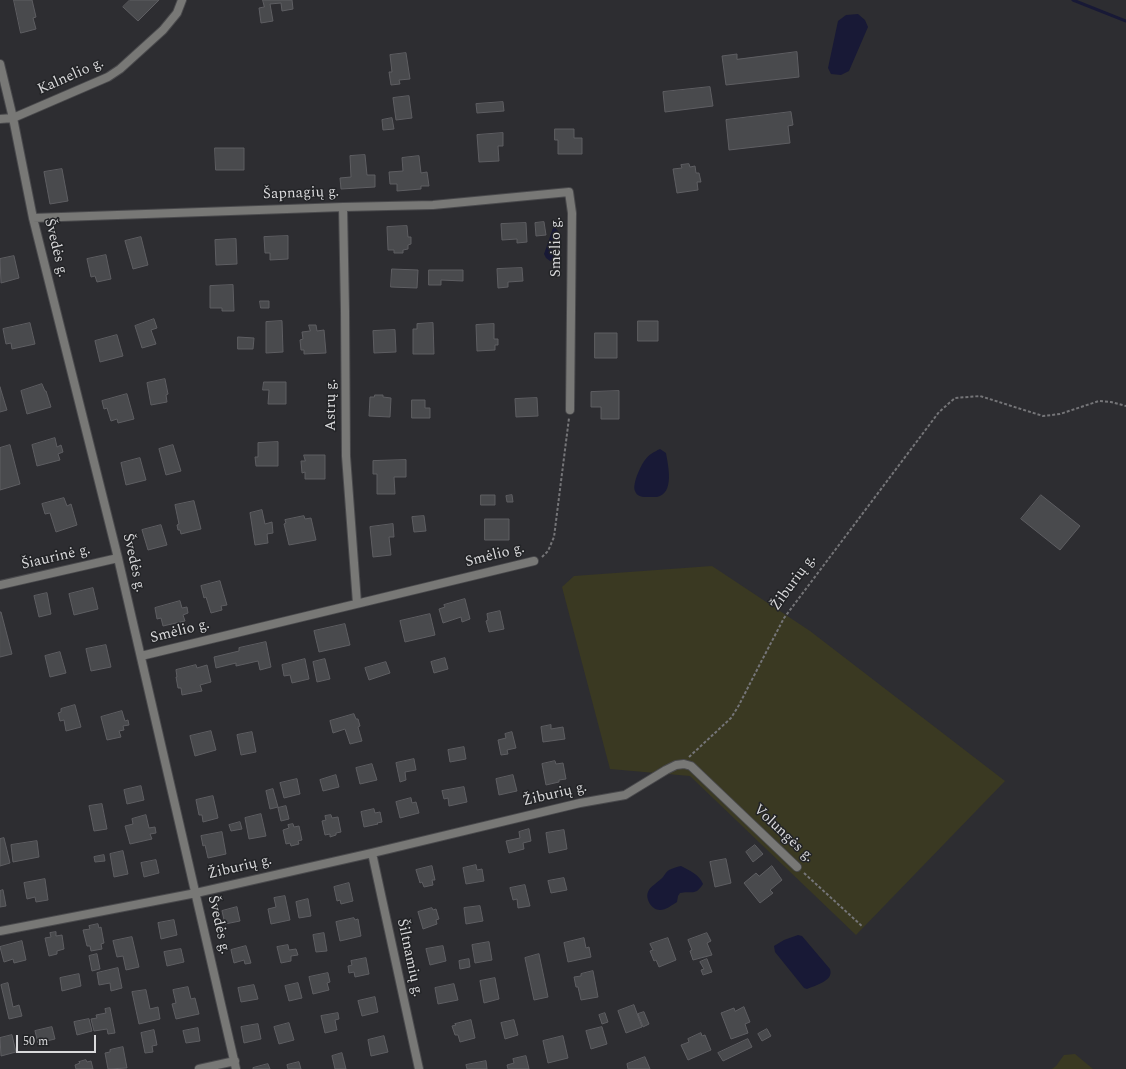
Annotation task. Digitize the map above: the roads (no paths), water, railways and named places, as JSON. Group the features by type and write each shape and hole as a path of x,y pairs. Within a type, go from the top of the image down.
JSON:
{"street":[{"name":"Kalnelio g.","path":"0,120 13,118 108,77 163,30 177,13 182,0"},
{"name":"Švedės g.","path":"0,64 13,118 33,218 118,558 236,1065"},
{"name":"Šapnagių g.","path":"33,218 433,205 569,192"},
{"name":"Smėlio g.","path":"569,192 572,213 570,410"},
{"name":"Astrų g.","path":"343,207 346,456 357,603"},
{"name":"Šiaurinė g.","path":"0,585 118,558"},
{"name":"Smėlio g.","path":"141,656 357,603 534,562"},
{"name":"Žiburių g.","path":"0,931 196,893 372,853 580,803 625,795 666,770 676,765 684,764"},
{"name":"Volungės g.","path":"684,764 691,766 797,867"},
{"name":"Šiltnamių g.","path":"372,853 419,1069"},
{"path":"199,1069 236,1065"}],"waterway":[{"path":"1073,0 1126,21"}]}
